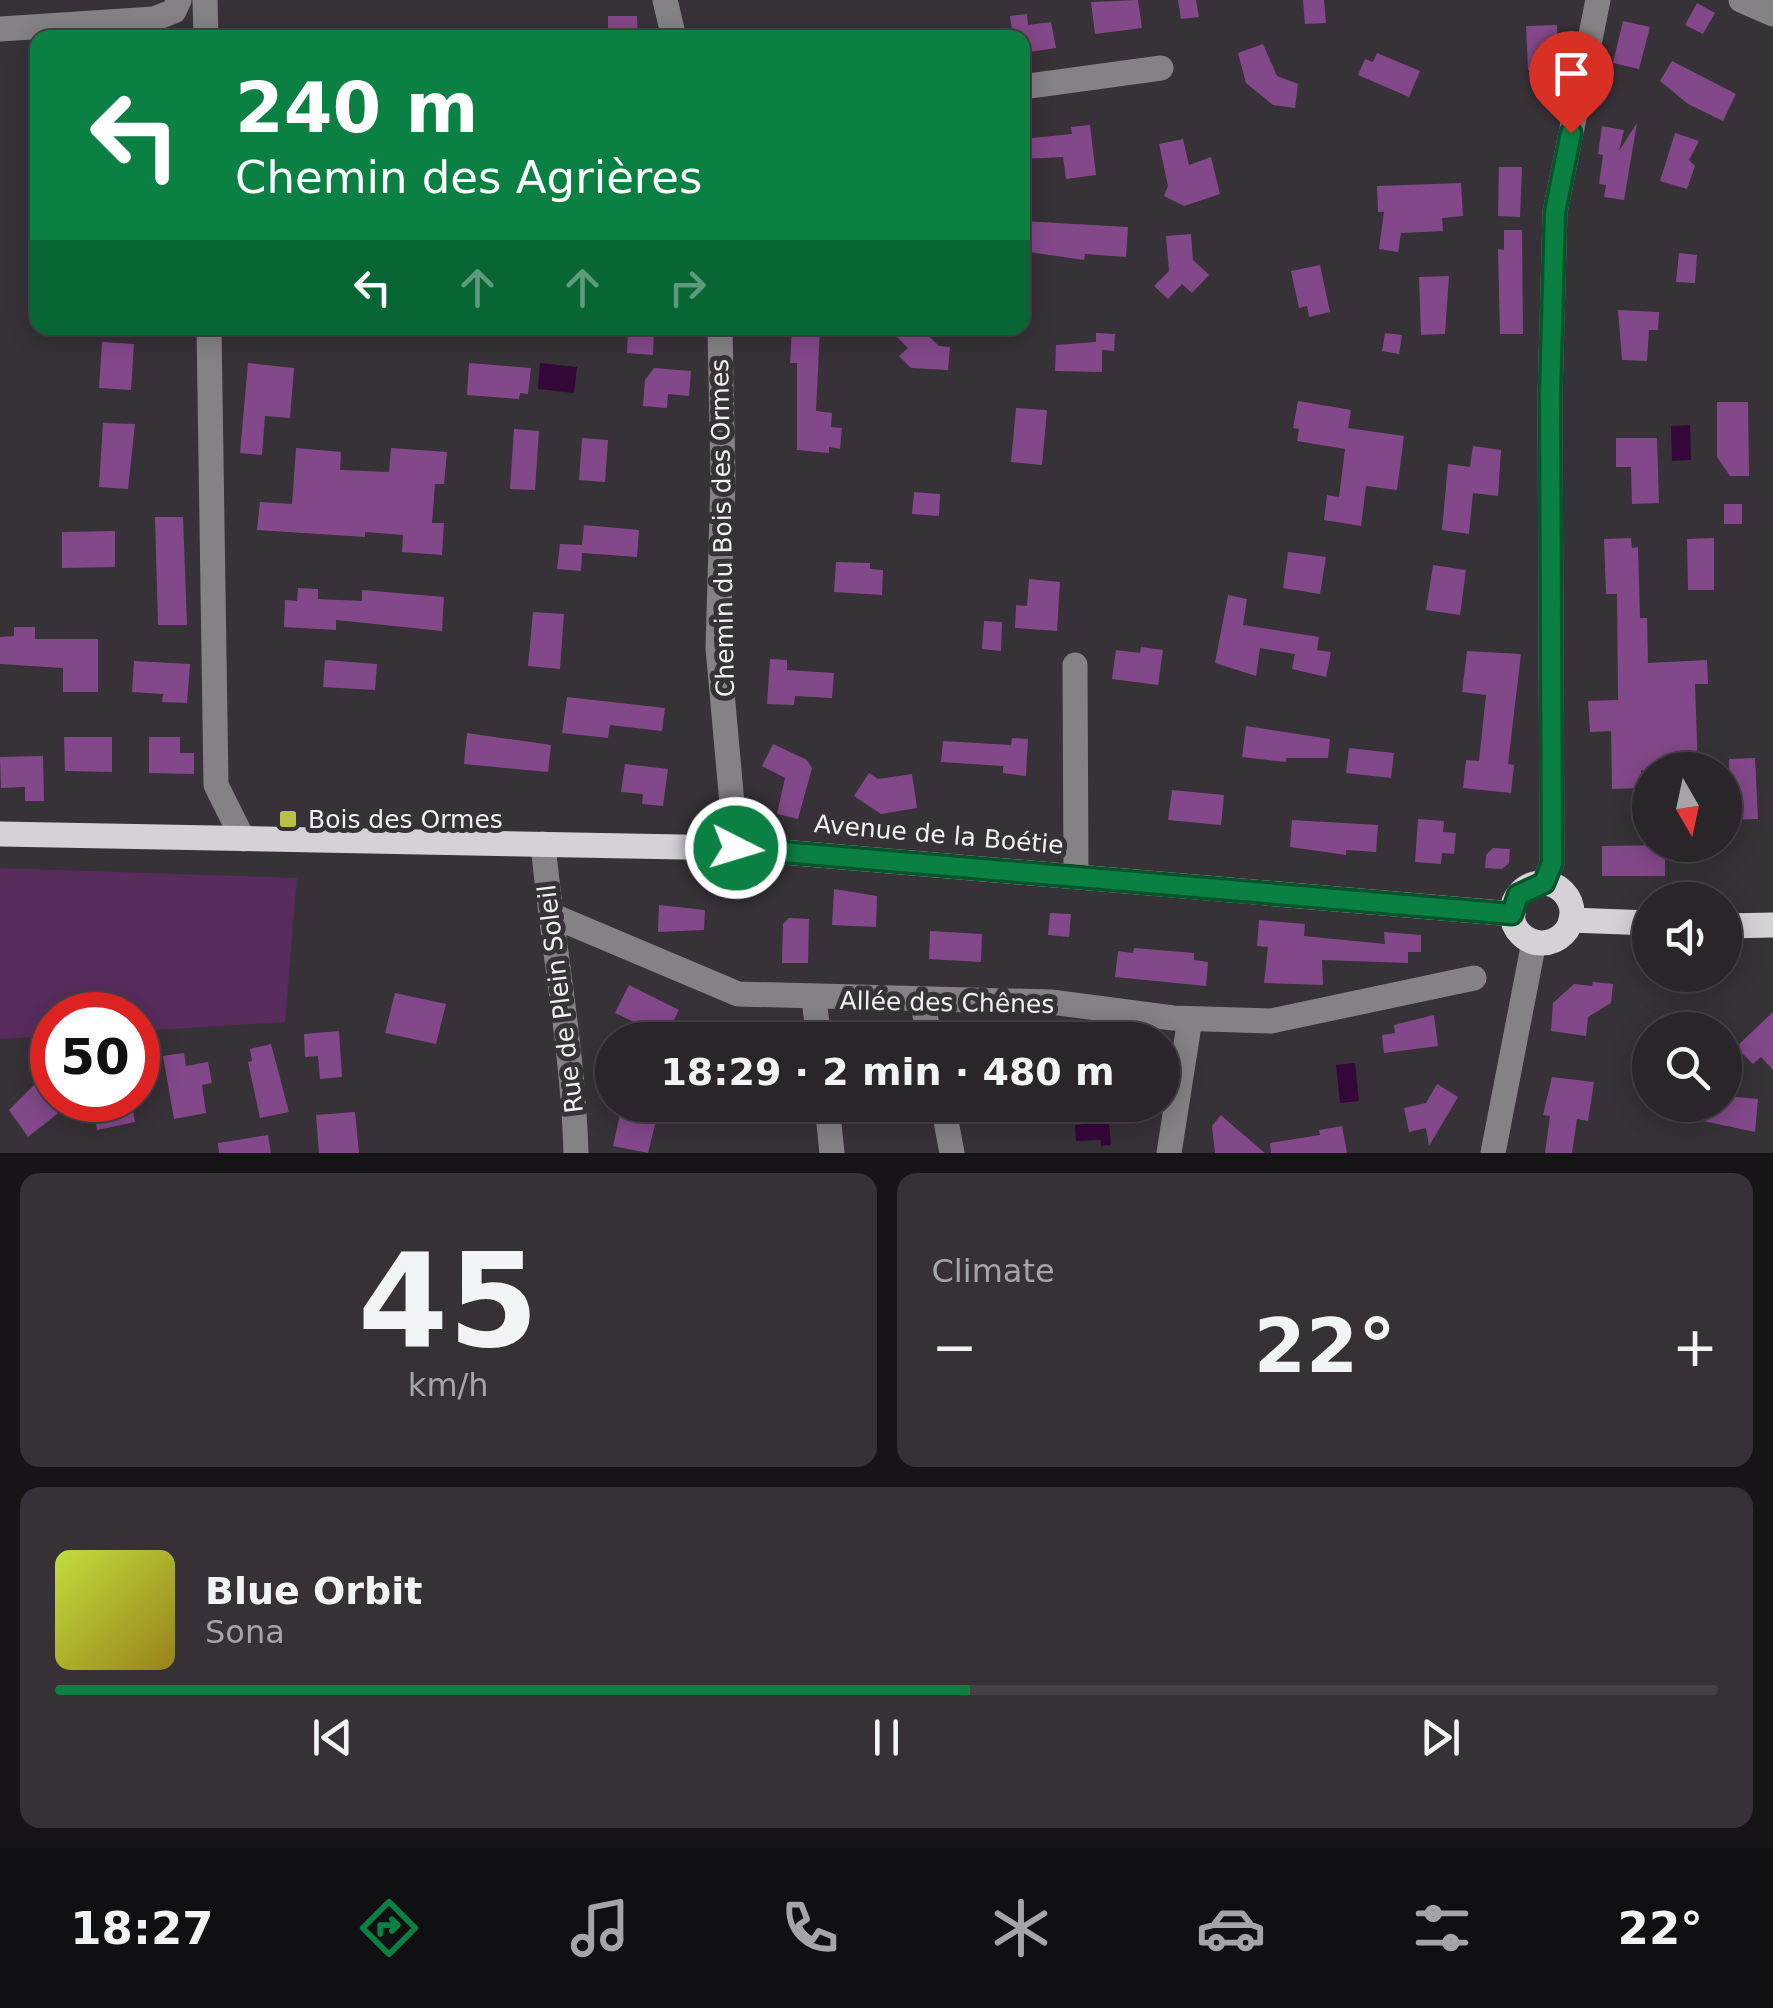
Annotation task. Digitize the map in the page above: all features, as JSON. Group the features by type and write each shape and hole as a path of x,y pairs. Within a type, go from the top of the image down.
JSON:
{"main road":[{"name":"Avenue de la Boétie","path":"0,834 736,848 1512,914"},
{"path":"1544,883 1566,895 1571,920 1553,941 1534,942 1519,931 1512,914 1525,888 1544,883"},
{"path":"1571,920 1632,923"},
{"path":"1742,926 1773,926"}],"street":[{"path":"0,29 154,18 174,11 179,0"},
{"path":"205,0 206,30"},
{"path":"665,0 672,30"},
{"path":"1544,883 1552,863 1550,396 1555,212 1598,0"},
{"path":"1741,0 1773,14"},
{"path":"1030,86 1161,68"},
{"path":"209,335 216,785 242,839"},
{"name":"Chemin du Bois des Ormes","path":"720,335 723,479 718,648 736,848"},
{"path":"1075,665 1076,875"},
{"name":"Rue de Plein Soleil","path":"543,844 574,1074 576,1153"},
{"name":"Allée des Chênes","path":"551,915 738,994 814,999 1051,1002 1190,1019 1271,1021 1474,978"},
{"path":"1493,1153 1534,942"},
{"path":"814,999 817,1022"},
{"path":"922,1000 926,1022"},
{"path":"1169,1153 1190,1019"},
{"path":"828,1122 832,1153"},
{"path":"946,1122 952,1153"}],"shaded area":[{"path":"540,363 577,367 574,393 538,389"},
{"path":"1690,425 1691,460 1672,461 1671,426"},
{"path":"0,868 297,878 285,1022 160,1030 160,992 30,992 30,1037 0,1039"},
{"path":"1355,1063 1359,1101 1340,1103 1336,1065"},
{"path":"1109,1122 1111,1145 1101,1146 1101,1140 1076,1141 1075,1125"}],"building":[{"path":"1138,0 1142,28 1095,34 1091,2"},
{"path":"1178,0 1196,0 1199,17 1181,19"},
{"path":"1303,0 1324,0 1326,23 1305,24"},
{"path":"1697,3 1715,13 1703,34 1685,25"},
{"path":"1027,14 1028,25 1051,22 1056,48 1030,52 1030,30 1012,30 1010,16"},
{"path":"608,16 637,16 638,30 608,30"},
{"path":"1623,21 1650,27 1639,69 1613,63"},
{"path":"1557,25 1559,69 1528,70 1526,26"},
{"path":"1263,44 1277,76 1298,84 1295,108 1273,105 1246,83 1238,53"},
{"path":"1377,53 1420,71 1409,97 1358,75 1365,59 1373,62"},
{"path":"1672,61 1736,94 1723,121 1688,104 1660,81"},
{"path":"1637,123 1624,200 1604,197 1606,185 1599,184 1603,155 1598,154 1602,126 1624,130 1619,151"},
{"path":"1090,125 1096,175 1066,179 1063,157 1030,159 1030,138 1072,134 1071,127"},
{"path":"1675,133 1699,141 1689,160 1695,166 1687,189 1660,181"},
{"path":"1183,139 1189,165 1211,157 1220,194 1184,206 1164,196 1168,186 1159,144"},
{"path":"1499,167 1522,167 1520,217 1498,216"},
{"path":"1461,183 1463,216 1442,218 1443,231 1401,233 1398,252 1379,249 1384,212 1378,212 1377,186"},
{"path":"1030,221 1128,227 1126,257 1085,254 1084,260 1030,252"},
{"path":"1504,230 1522,230 1523,334 1500,334 1498,249 1504,250"},
{"path":"1191,234 1193,260 1209,275 1192,293 1182,284 1168,299 1154,286 1169,271 1166,236"},
{"path":"1679,253 1697,255 1695,283 1676,282"},
{"path":"1320,265 1330,312 1309,317 1307,306 1299,308 1291,271"},
{"path":"1449,276 1445,334 1421,335 1419,277"},
{"path":"1618,310 1659,312 1658,330 1649,330 1647,361 1622,360"},
{"path":"1096,333 1115,334 1114,351 1102,350 1102,372 1055,371 1056,345 1096,342"},
{"path":"1385,333 1402,335 1399,354 1382,351"},
{"path":"628,335 654,335 653,355 627,353"},
{"path":"792,335 820,335 816,411 832,413 831,427 842,428 840,449 829,447 829,453 797,450 797,363 790,363"},
{"path":"895,335 927,335 939,346 950,347 948,370 911,368 899,356 908,348"},
{"path":"102,342 134,344 131,390 99,388"},
{"path":"248,363 294,368 290,418 265,416 262,455 240,453"},
{"path":"469,363 531,368 528,394 520,393 519,399 467,395"},
{"path":"654,368 691,371 689,396 668,394 667,408 643,406 645,380"},
{"path":"1298,401 1351,410 1348,428 1404,436 1397,490 1366,486 1361,526 1324,520 1327,495 1339,497 1345,449 1297,441 1299,429 1293,428"},
{"path":"1717,402 1748,402 1749,476 1730,476 1717,457"},
{"path":"1016,408 1047,410 1042,465 1011,462"},
{"path":"103,423 135,424 128,489 99,487"},
{"path":"514,429 539,431 535,490 510,489"},
{"path":"582,438 608,440 605,482 579,480"},
{"path":"1616,438 1657,438 1659,503 1632,504 1631,467 1616,467"},
{"path":"1473,446 1501,450 1498,496 1473,493 1469,534 1442,530 1448,464 1470,467"},
{"path":"296,448 341,452 340,470 389,472 391,448 447,452 444,484 435,484 432,523 444,523 442,555 402,552 403,535 365,532 365,537 257,530 260,502 292,504"},
{"path":"914,492 940,494 939,516 912,514"},
{"path":"1724,504 1742,504 1742,524 1724,524"},
{"path":"155,517 183,517 187,625 158,625"},
{"path":"584,525 639,530 637,557 582,553 581,571 557,569 560,544 582,545"},
{"path":"115,531 115,567 62,568 62,532"},
{"path":"1631,538 1632,548 1638,547 1640,618 1647,618 1648,663 1707,660 1708,684 1695,684 1697,752 1632,752 1632,788 1612,789 1611,731 1590,732 1588,701 1618,700 1617,594 1606,594 1604,539"},
{"path":"1714,538 1714,590 1688,590 1687,539"},
{"path":"1288,552 1326,557 1320,594 1283,588"},
{"path":"836,562 870,563 870,569 883,570 882,595 834,592"},
{"path":"1433,565 1466,570 1460,615 1426,610"},
{"path":"1029,579 1060,582 1057,631 1015,628 1016,605 1027,606"},
{"path":"298,588 318,589 318,599 362,601 362,590 444,597 442,631 336,620 336,630 284,627 285,600 297,601"},
{"path":"1228,595 1247,599 1243,625 1319,637 1317,650 1331,652 1326,677 1292,669 1295,654 1260,648 1256,676 1215,663"},
{"path":"533,612 564,614 560,669 528,666"},
{"path":"984,621 1002,622 1001,651 982,649"},
{"path":"14,627 35,627 35,639 98,639 98,692 63,692 63,668 0,664 0,637 14,636"},
{"path":"1141,647 1163,650 1158,685 1112,679 1116,650 1140,653"},
{"path":"1467,651 1521,654 1508,764 1514,765 1511,793 1463,788 1466,760 1479,761 1486,695 1462,692"},
{"path":"770,659 787,660 787,670 834,673 832,698 795,696 794,705 767,704"},
{"path":"325,660 377,664 375,690 323,687"},
{"path":"134,661 190,664 187,703 162,702 163,694 132,692"},
{"path":"567,697 665,708 662,731 610,725 608,738 562,733"},
{"path":"1246,726 1330,739 1328,758 1286,758 1286,762 1242,757"},
{"path":"467,733 551,745 548,772 464,764"},
{"path":"64,737 112,737 112,772 65,771"},
{"path":"149,737 180,737 180,753 194,753 194,774 149,773"},
{"path":"1012,738 1028,739 1026,776 1003,773 1003,766 941,762 943,741 1011,745"},
{"path":"773,744 807,760 812,768 798,819 777,814 785,778 762,766"},
{"path":"1349,748 1394,753 1391,778 1346,773"},
{"path":"43,756 44,801 25,801 25,787 1,788 0,757"},
{"path":"1742,758 1755,758 1758,819 1742,820"},
{"path":"625,764 668,769 663,806 642,804 643,794 621,792"},
{"path":"869,773 878,779 912,774 917,808 881,814 854,796"},
{"path":"1172,790 1224,795 1221,825 1168,820"},
{"path":"1418,819 1444,821 1443,832 1456,833 1454,854 1442,853 1441,864 1415,862"},
{"path":"1292,820 1378,825 1376,852 1346,850 1346,855 1290,847"},
{"path":"1602,846 1632,846 1632,862 1665,862 1665,876 1602,876"},
{"path":"1493,848 1510,849 1509,863 1502,869 1485,868 1486,855"},
{"path":"834,889 877,896 876,927 832,925"},
{"path":"659,905 705,910 704,930 658,932"},
{"path":"1050,913 1071,914 1069,937 1048,935"},
{"path":"789,918 809,919 808,963 782,963 783,924"},
{"path":"1259,920 1305,924 1304,936 1385,944 1384,932 1421,935 1421,952 1408,952 1408,963 1322,960 1323,985 1264,983 1268,947 1257,946"},
{"path":"930,931 982,934 981,962 929,959"},
{"path":"1134,948 1194,953 1194,960 1208,962 1206,986 1115,977 1118,951 1133,953"},
{"path":"1593,982 1613,984 1611,1003 1588,1017 1586,1036 1551,1031 1553,1003 1574,984 1592,986"},
{"path":"629,985 679,1010 673,1022 634,1022 615,1013"},
{"path":"395,993 446,1004 436,1044 385,1033"},
{"path":"1773,1012 1773,1070 1761,1057 1753,1064 1742,1053 1742,1041"},
{"path":"1434,1015 1438,1046 1384,1053 1382,1035 1395,1033 1394,1025"},
{"path":"339,1031 342,1077 320,1079 318,1056 305,1057 304,1034"},
{"path":"271,1044 289,1112 260,1118 248,1062 252,1061 250,1049"},
{"path":"184,1053 186,1066 208,1062 212,1083 202,1085 206,1113 174,1119 163,1056"},
{"path":"1552,1077 1594,1082 1588,1121 1577,1119 1572,1153 1545,1153 1550,1116 1543,1115"},
{"path":"1437,1084 1458,1097 1429,1146 1426,1128 1409,1132 1404,1108 1426,1103"},
{"path":"30,1089 30,1122 47,1122 28,1137 9,1110"},
{"path":"1742,1098 1758,1099 1755,1132 1708,1122 1742,1122"},
{"path":"355,1112 359,1153 319,1153 316,1115"},
{"path":"1221,1115 1265,1153 1215,1153 1212,1126"},
{"path":"96,1122 135,1122 97,1130"},
{"path":"618,1122 656,1122 648,1153 613,1146"},
{"path":"1342,1126 1347,1153 1271,1153 1270,1143 1320,1135 1319,1130"},
{"path":"268,1135 271,1153 219,1153 218,1143"}],"place":[{"name":"Bois des Ormes","path":"288,819"}],"route":[{"path":"736,848 1512,914 1518,895 1525,888 1544,883 1552,863 1550,396 1555,212 1571,133"}]}
